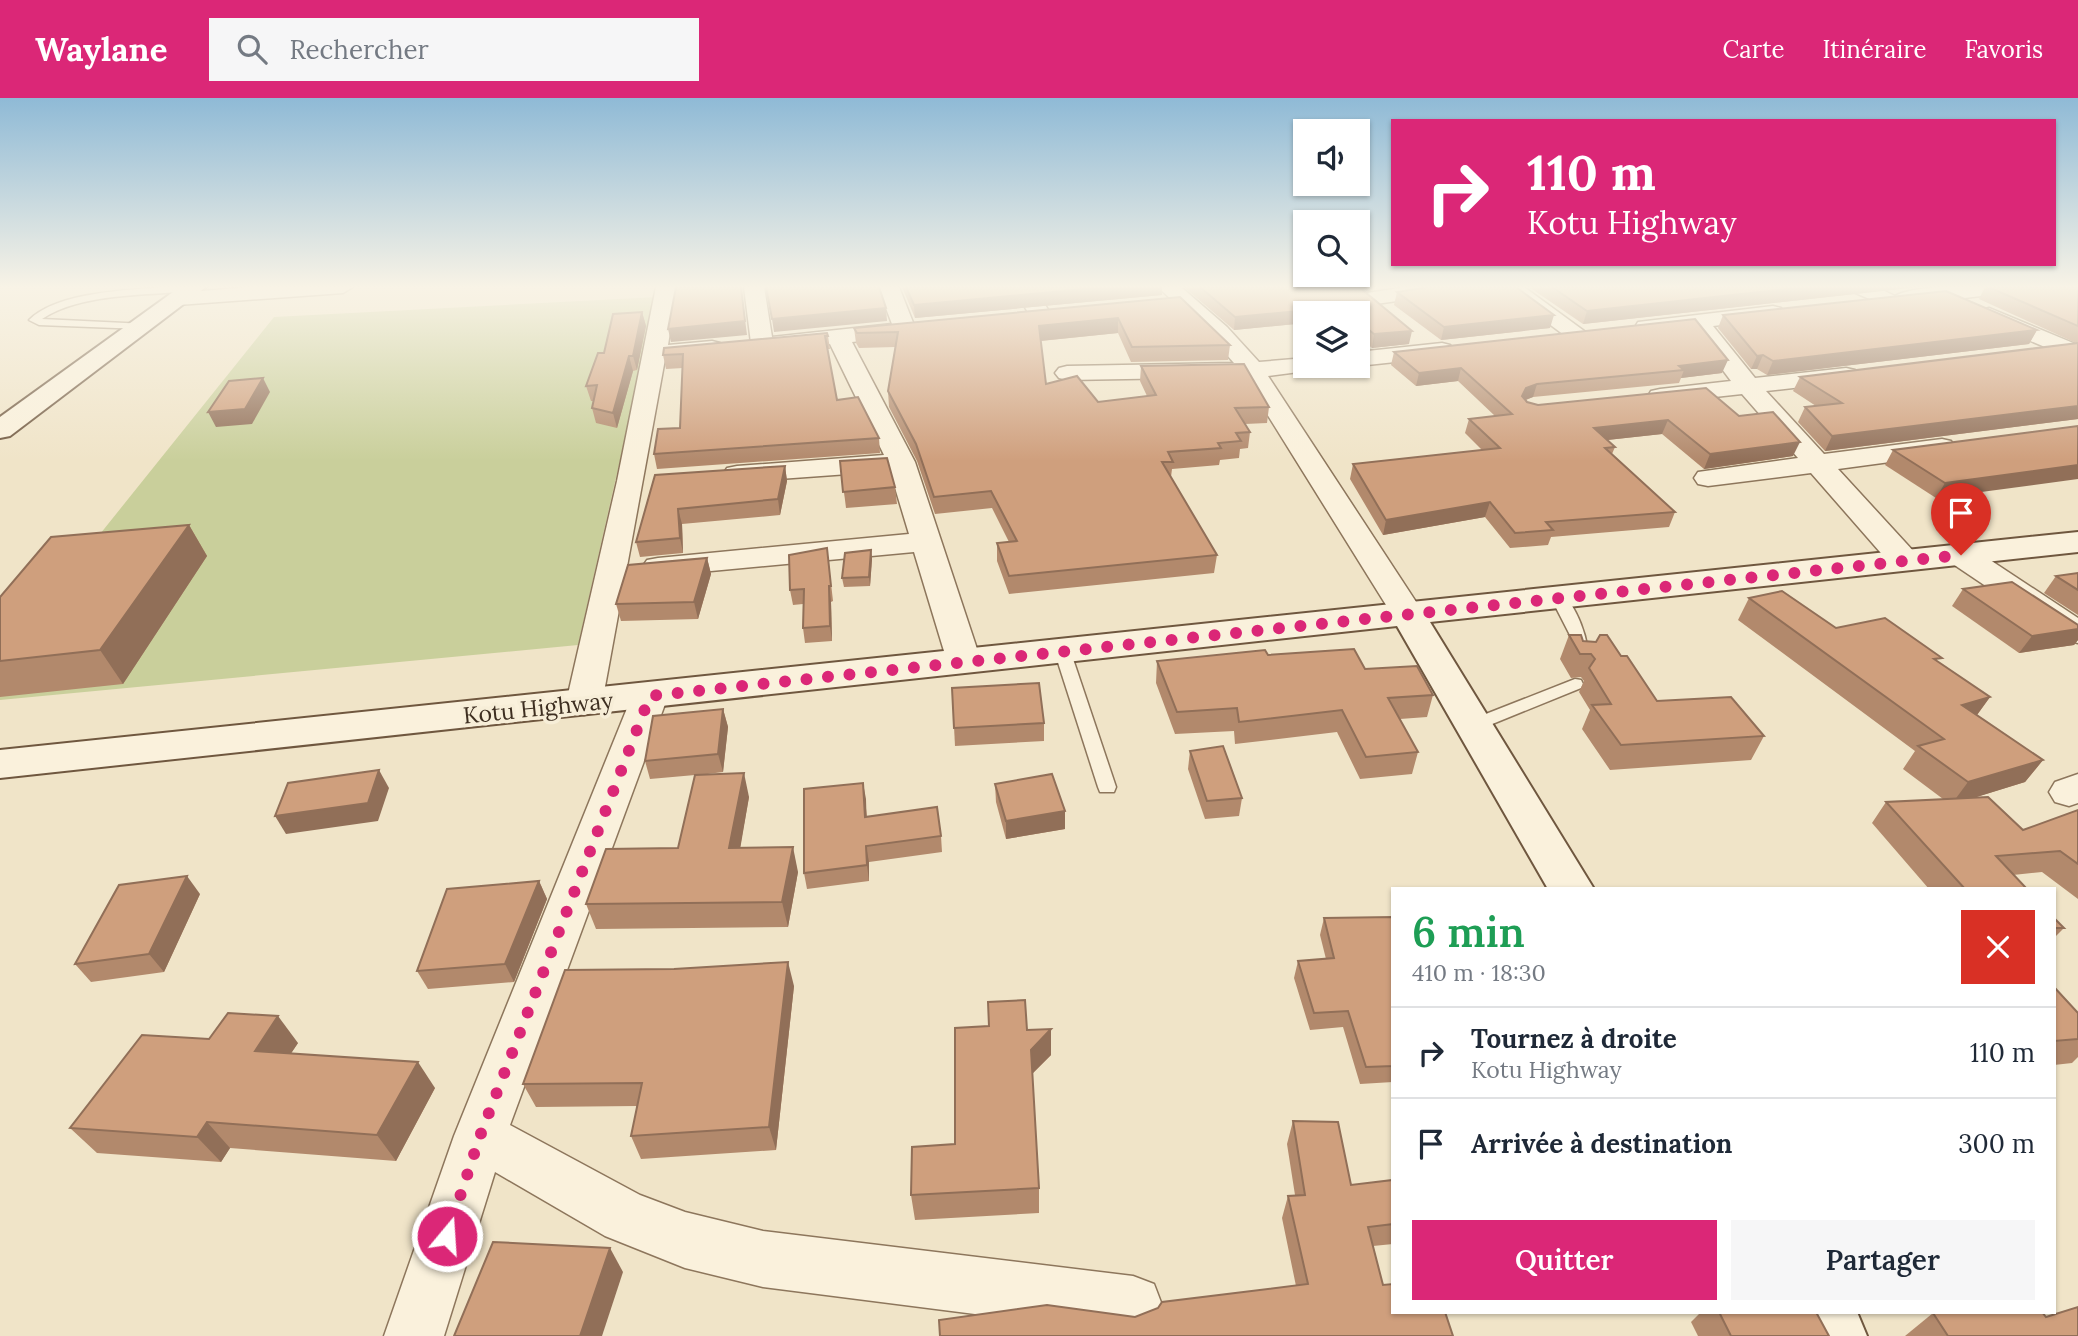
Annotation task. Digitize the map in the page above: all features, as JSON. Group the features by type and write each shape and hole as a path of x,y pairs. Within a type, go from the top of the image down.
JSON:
{"street":[{"path":"0,430 116,345"},
{"path":"584,703 611,572 645,480 656,345"},
{"path":"654,354 745,345"},
{"path":"842,345 901,462 964,660"},
{"path":"1230,345 1251,370 1408,614 1570,887"},
{"path":"1428,345 1436,351"},
{"path":"1716,345 1749,387 1905,561"},
{"path":"1370,358 1462,348"},
{"path":"2025,354 2072,351"},
{"path":"1067,373 1251,370 1293,366"},
{"path":"1641,397 1873,372"},
{"path":"1708,478 1968,444"},
{"path":"712,475 901,462"},
{"path":"611,572 926,542"},
{"name":"Kotu Highway","path":"0,764 2078,542"},
{"path":"1961,555 2078,633"},
{"path":"414,1336 480,1136 650,696"},
{"path":"480,1136 625,1217 685,1240 763,1259 1133,1305"},
{"path":"1823,1314 1836,1336"}],"lane":[{"path":"1559,598 1579,637 1581,659"},
{"path":"1062,650 1107,787"},
{"path":"1474,725 1575,684"}],"green space":[{"path":"252,345 646,345 578,645 0,700 0,645 72,569"}],"building":[{"path":"606,345 635,345 633,356 629,356 613,413 592,408 597,385 586,386 598,353 604,353"},
{"path":"699,345 827,345 837,400 858,397 879,438 654,454 658,429 680,428 683,354 663,355 664,348"},
{"path":"896,345 1041,345 1046,384 1077,376 1098,402 1156,395 1141,366 1244,364 1269,407 1235,408 1250,432 1236,433 1241,441 1218,443 1221,448 1168,452 1173,462 1162,462 1217,555 1009,576 997,543 1017,541 991,491 934,497 916,444 888,391"},
{"path":"1131,345 1230,345 1132,347"},
{"path":"1460,345 1716,345 1728,360 1679,366 1684,370 1537,384 1526,388 1522,396 1527,402 1538,405 1706,388 1739,416 1773,412 1800,442 1710,454 1668,420 1594,428 1615,447 1605,448 1675,512 1546,522 1553,530 1515,533 1490,502 1386,520 1353,464 1500,448 1469,419 1512,414 1461,368 1419,373 1394,352"},
{"path":"1748,345 1911,345 1773,361 1763,355 1757,356"},
{"path":"2078,345 2078,406 1832,436 1805,407 1842,403 1800,377"},
{"path":"263,378 245,409 208,412 229,381"},
{"path":"2078,426 2078,465 1945,483 1893,450"},
{"path":"887,458 895,487 843,492 840,461"},
{"path":"785,466 778,499 678,509 680,538 636,542 655,475"},
{"path":"189,525 100,650 0,661 0,597 51,537"},
{"path":"827,548 831,586 830,626 803,628 804,589 790,590 789,555"},
{"path":"871,550 869,577 842,578 845,553"},
{"path":"707,558 694,602 616,604 628,565"},
{"path":"2078,573 2078,590 2056,576"},
{"path":"2012,582 2078,625 2078,629 2032,636 1963,589"},
{"path":"1782,591 1836,628 1885,618 1942,658 1934,659 1990,697 1962,705 2043,760 1968,782 1918,746 1944,739 1749,598"},
{"path":"1569,635 1581,635 1583,641 1596,642 1600,635 1607,635 1621,656 1627,656 1657,701 1731,697 1764,736 1621,745 1592,705 1611,704 1589,668 1595,659 1591,654 1580,654"},
{"path":"1354,649 1365,669 1417,666 1433,695 1388,698 1418,752 1366,757 1342,710 1239,722 1237,708 1177,712 1157,661 1265,650 1268,655"},
{"path":"1039,683 1044,723 954,728 952,688"},
{"path":"723,709 718,754 645,761 653,716"},
{"path":"1223,746 1242,798 1207,801 1190,751"},
{"path":"379,770 368,803 275,816 288,783"},
{"path":"744,773 729,848 793,847 782,902 586,904 606,849 678,848 695,775"},
{"path":"1052,774 1065,811 1006,821 995,784"},
{"path":"863,783 865,817 937,807 941,836 866,846 867,865 804,873 804,789"},
{"path":"1988,797 2023,830 2078,810 2078,864 2060,851 1996,856 2025,887 1963,887 1886,802"},
{"path":"187,876 149,954 75,964 119,885"},
{"path":"539,881 505,964 417,971 447,889"},
{"path":"1391,917 1391,1066 1366,1067 1348,1011 1314,1013 1298,961 1334,958 1324,918"},
{"path":"2056,920 2064,928 2056,928"},
{"path":"788,962 769,1127 631,1136 642,1083 523,1084 565,970 674,969"},
{"path":"2056,989 2078,1013 2078,1039 2056,1041"},
{"path":"1025,1000 1027,1030 1051,1029 1031,1050 1039,1188 911,1195 912,1147 955,1144 955,1028 989,1026 988,1002"},
{"path":"228,1013 278,1016 255,1051 418,1062 377,1135 207,1122 197,1137 70,1128 142,1035 209,1039"},
{"path":"1293,1121 1338,1122 1351,1185 1391,1180 1391,1224 1368,1227 1383,1285 1391,1284 1391,1314 1446,1314 1453,1336 940,1336 939,1320 1047,1305 1135,1317 1158,1308 1162,1302 1308,1284 1288,1196 1305,1195"},
{"path":"493,1242 610,1248 580,1336 454,1336"},
{"path":"2078,1307 2078,1336 1948,1336 1934,1314 2044,1314 2046,1317"},
{"path":"1720,1314 1817,1314 1829,1336 1731,1336"}],"route":[{"path":"447,1236 480,1136 650,696 964,660 1961,555"}]}
